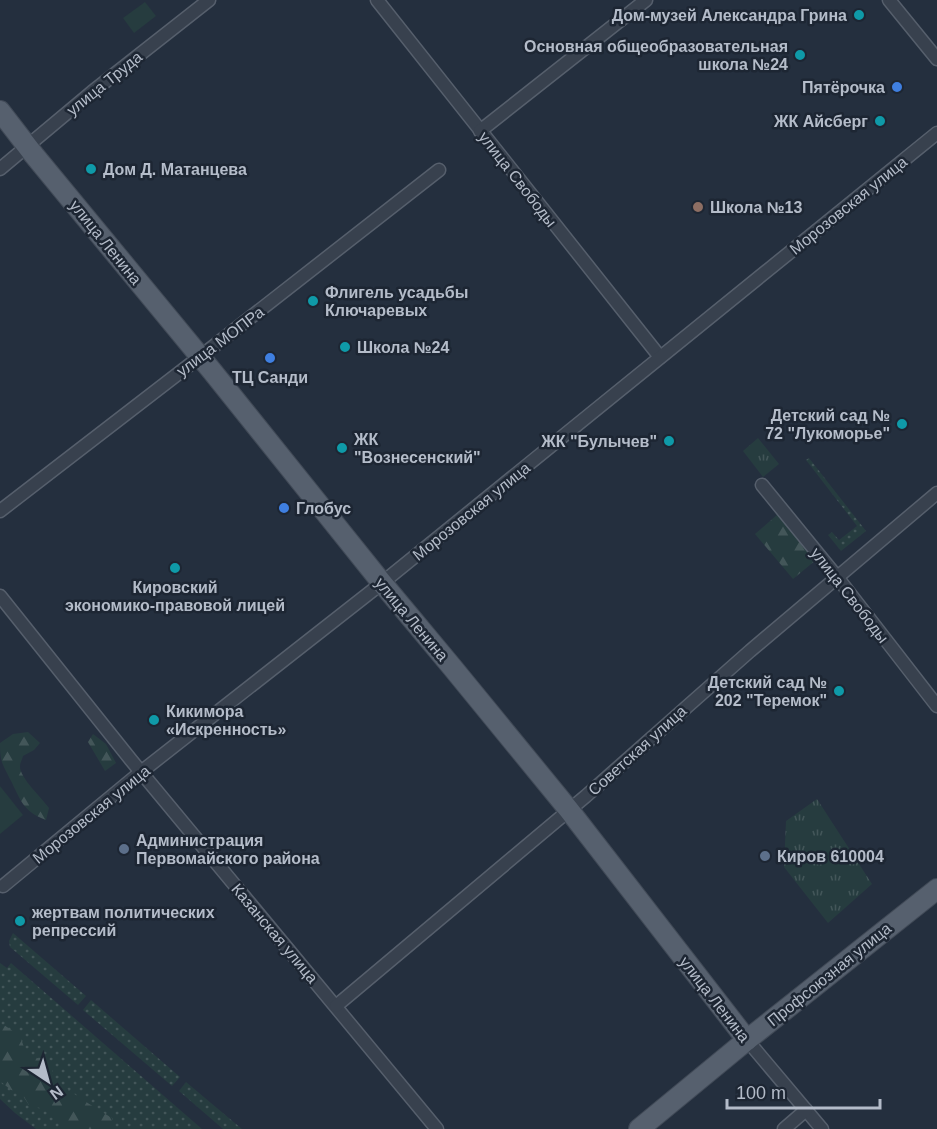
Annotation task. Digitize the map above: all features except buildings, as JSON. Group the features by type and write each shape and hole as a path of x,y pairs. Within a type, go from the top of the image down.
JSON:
{"main road":[{"name":"улица Ленина","path":"0,111 381,583 569,810 747,1040"},
{"name":"Профсоюзная улица","path":"639,1129 937,889"}],"street":[{"name":"улица Труда","path":"0,169 92,92 209,0"},
{"name":"улица Свободы","path":"377,0 660,357"},
{"path":"480,131 646,0"},
{"path":"888,0 937,59"},
{"name":"Морозовская улица","path":"3,886 141,772 381,583 937,133"},
{"name":"улица МОПРа","path":"0,511 439,170"},
{"name":"улица Свободы","path":"762,484 937,706"},
{"name":"Советская улица","path":"336,1006 569,810 937,493"},
{"name":"Казанская улица","path":"0,596 141,772 437,1129"},
{"name":"улица Ленина","path":"747,1040 822,1129"},
{"path":"784,1129 806,1110"}],"green space":[{"path":"145,2 156,16 134,33 123,18"},
{"path":"758,438 779,464 763,477 743,451"},
{"path":"809,458 866,531 841,551 828,535 832,532 839,540 857,526 806,460"},
{"path":"778,514 816,560 793,579 755,534"},
{"path":"28,732 40,743 34,750 23,756 21,771 49,808 46,820 32,813 23,804 1,759 0,743 13,734"},
{"path":"93,734 106,744 116,763 105,771 88,742"},
{"path":"0,786 23,815 0,834"},
{"path":"817,799 872,884 828,923 784,867 786,821"},
{"path":"13,933 86,996 78,1005 10,947 9,941"},
{"path":"0,963 7,968 11,963 202,1129 36,1129 15,1113 0,1099"},
{"path":"91,1000 180,1077 172,1086 83,1010"},
{"path":"0,1025 4,1025 20,1036 25,1050 37,1058 53,1061 52,1076 73,1093 112,1118 113,1129 68,1129 47,1110 29,1105 21,1093 11,1090 0,1081"},
{"path":"186,1082 242,1129 223,1129 179,1091"}],"place":[{"name":"Дом-музей Александра Грина","path":"859,15"},
{"name":"Основная общеобразовательная школа №24","path":"800,55"},
{"name":"Пятёрочка","path":"897,87"},
{"name":"ЖК Айсберг","path":"880,121"},
{"name":"Дом Д. Матанцева","path":"91,169"},
{"name":"Школа №13","path":"698,207"},
{"name":"Флигель усадьбы Ключаревых","path":"313,301"},
{"name":"Школа №24","path":"345,347"},
{"name":"ТЦ Санди","path":"270,358"},
{"name":"Детский сад № 72 \"Лукоморье\"","path":"902,424"},
{"name":"ЖК \"Булычев\"","path":"669,441"},
{"name":"ЖК \"Вознесенский\"","path":"342,448"},
{"name":"Глобус","path":"284,508"},
{"name":"Кировский экономико-правовой лицей","path":"175,568"},
{"name":"Детский сад № 202 \"Теремок\"","path":"839,691"},
{"name":"Кикимора «Искренность»","path":"154,720"},
{"name":"Администрация Первомайского района","path":"124,849"},
{"name":"Киров 610004","path":"765,856"},
{"name":"жертвам политических репрессий","path":"20,921"}]}
